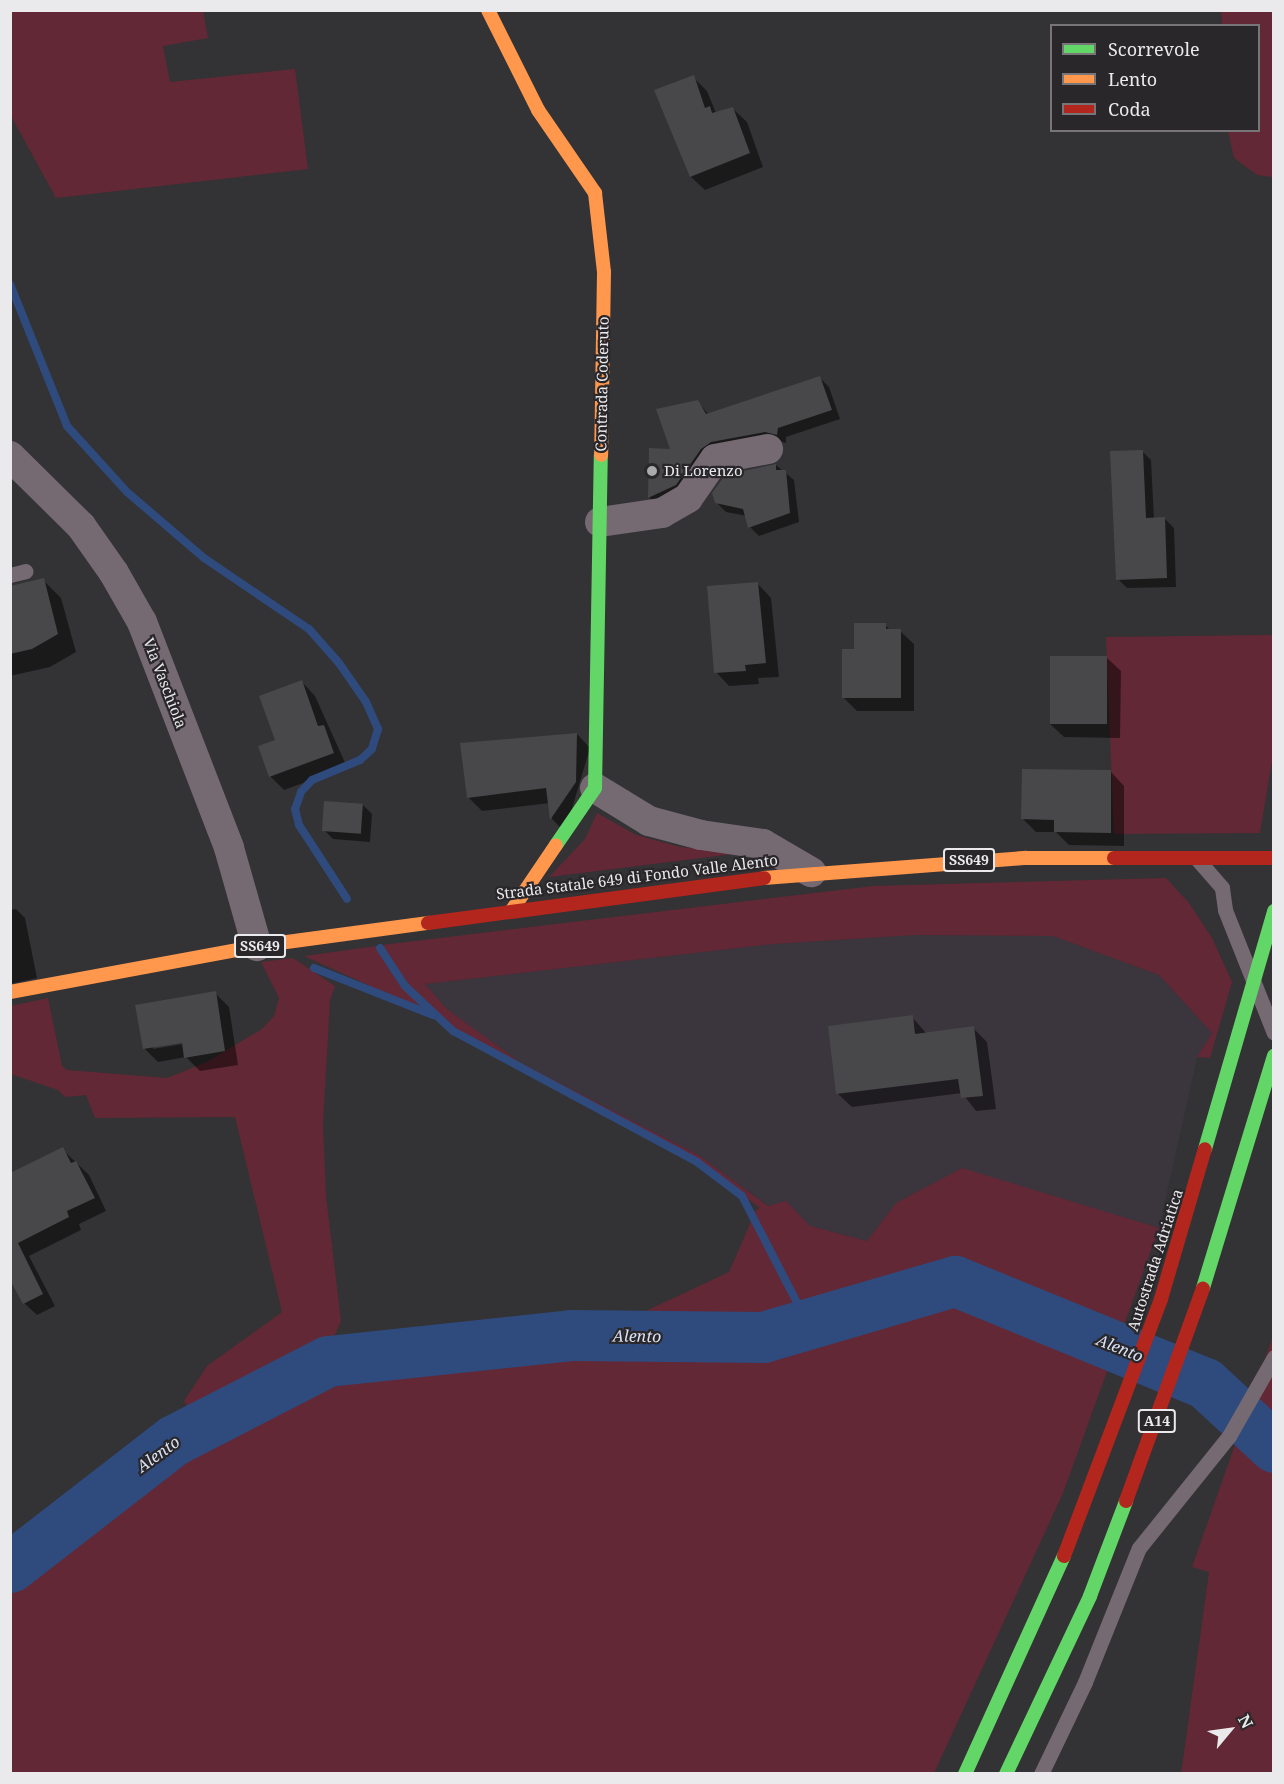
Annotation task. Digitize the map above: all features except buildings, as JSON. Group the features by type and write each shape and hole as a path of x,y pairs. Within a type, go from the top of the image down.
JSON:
{"main road":[{"name":"Contrada Coderuto","path":"488,10 538,110 595,193 604,273 595,788"},
{"path":"512,910 595,788"},
{"name":"Strada Statale 649 di Fondo Valle Alento","path":"10,992 258,946 512,910 811,872 1014,858 1274,858"},
{"name":"Autostrada Adriatica","path":"964,1773 1054,1582 1154,1320 1193,1198 1274,911"},
{"name":"A14","path":"1006,1773 1090,1596 1160,1413 1194,1317 1274,1056"}],"street":[{"path":"600,522 662,513 688,498 715,459 768,449"},
{"name":"Via Vaschiola","path":"10,456 81,526 142,622 229,848 258,946"},
{"path":"595,788 649,821 701,835 763,844 811,872"}],"lane":[{"path":"10,575 26,571"},
{"path":"1196,857 1222,888 1225,910 1274,1033"},
{"path":"1041,1773 1085,1682 1139,1548 1229,1436 1274,1356"}],"shaded area":[{"path":"10,11 203,11 208,38 163,46 170,82 295,69 308,169 56,198 11,116"},
{"path":"1221,11 1273,11 1273,177 1257,175 1234,158 1228,132 1260,132 1260,24 1222,24"},
{"path":"1273,635 1273,755 1260,833 1114,834 1106,637"},
{"path":"597,813 636,835 680,847 741,853 549,877 585,839"},
{"path":"1166,878 1189,903 1212,938 1232,982 1210,1058 1197,1057 1212,1033 1159,975 1053,936 915,935 773,944 425,984 447,1009 521,1063 700,1156 768,1206 786,1201 810,1226 867,1241 896,1203 962,1168 1159,1228 1063,1493 934,1773 11,1773 10,1581 19,1568 222,1421 318,1376 326,1355 195,1420 184,1401 207,1366 282,1312 235,1117 95,1118 86,1095 65,1097 58,1090 11,1074 11,1006 48,998 62,1066 67,1070 167,1078 207,1062 262,1029 274,1016 279,998 261,962 293,958 335,986 330,1000 323,1124 326,1196 341,1321 332,1341 379,1331 571,1325 635,1316 729,1272 756,1210 760,1208 684,1152 454,1029 403,979 382,945 873,886"},
{"path":"915,935 1053,936 1159,975 1212,1033 1197,1058 1159,1228 962,1169 896,1203 867,1241 810,1226 786,1201 769,1206 700,1156 521,1063 447,1009 425,984 773,944"},
{"path":"376,946 402,984 434,1015 304,956"},
{"path":"1273,1336 1273,1445 1245,1417"},
{"path":"1244,1419 1273,1448 1273,1773 1181,1774 1209,1572 1192,1567"}],"waterway":[{"path":"10,284 67,426 127,492 204,558 309,629 339,663 366,702 378,729 372,749 360,760 312,780 301,792 295,809 299,825 347,899"},
{"path":"380,948 405,986 453,1031 697,1162 742,1196 808,1324"},
{"path":"314,968 433,1015"},
{"name":"Alento","path":"10,1567 174,1440 328,1361 571,1335 763,1337 955,1281 1205,1383 1274,1447"}],"traffic: fast":[{"path":"556,845 595,788 601,455"},
{"path":"1205,1149 1274,911"},
{"path":"1203,1288 1274,1056"},
{"path":"1006,1774 1090,1596 1126,1501"},
{"path":"965,1774 1064,1556"}],"traffic: slow":[{"path":"488,10 538,110 595,193 604,272 601,455"},
{"path":"512,910 556,845"},
{"path":"764,878 1026,858 1114,858"},
{"path":"10,992 257,946 428,923"}],"traffic: jam":[{"path":"1114,858 1274,858"},
{"path":"428,923 764,878"},
{"path":"1064,1556 1161,1299 1205,1149"},
{"path":"1126,1501 1203,1288"}],"place":[{"name":"Di Lorenzo","path":"652,471"}]}
